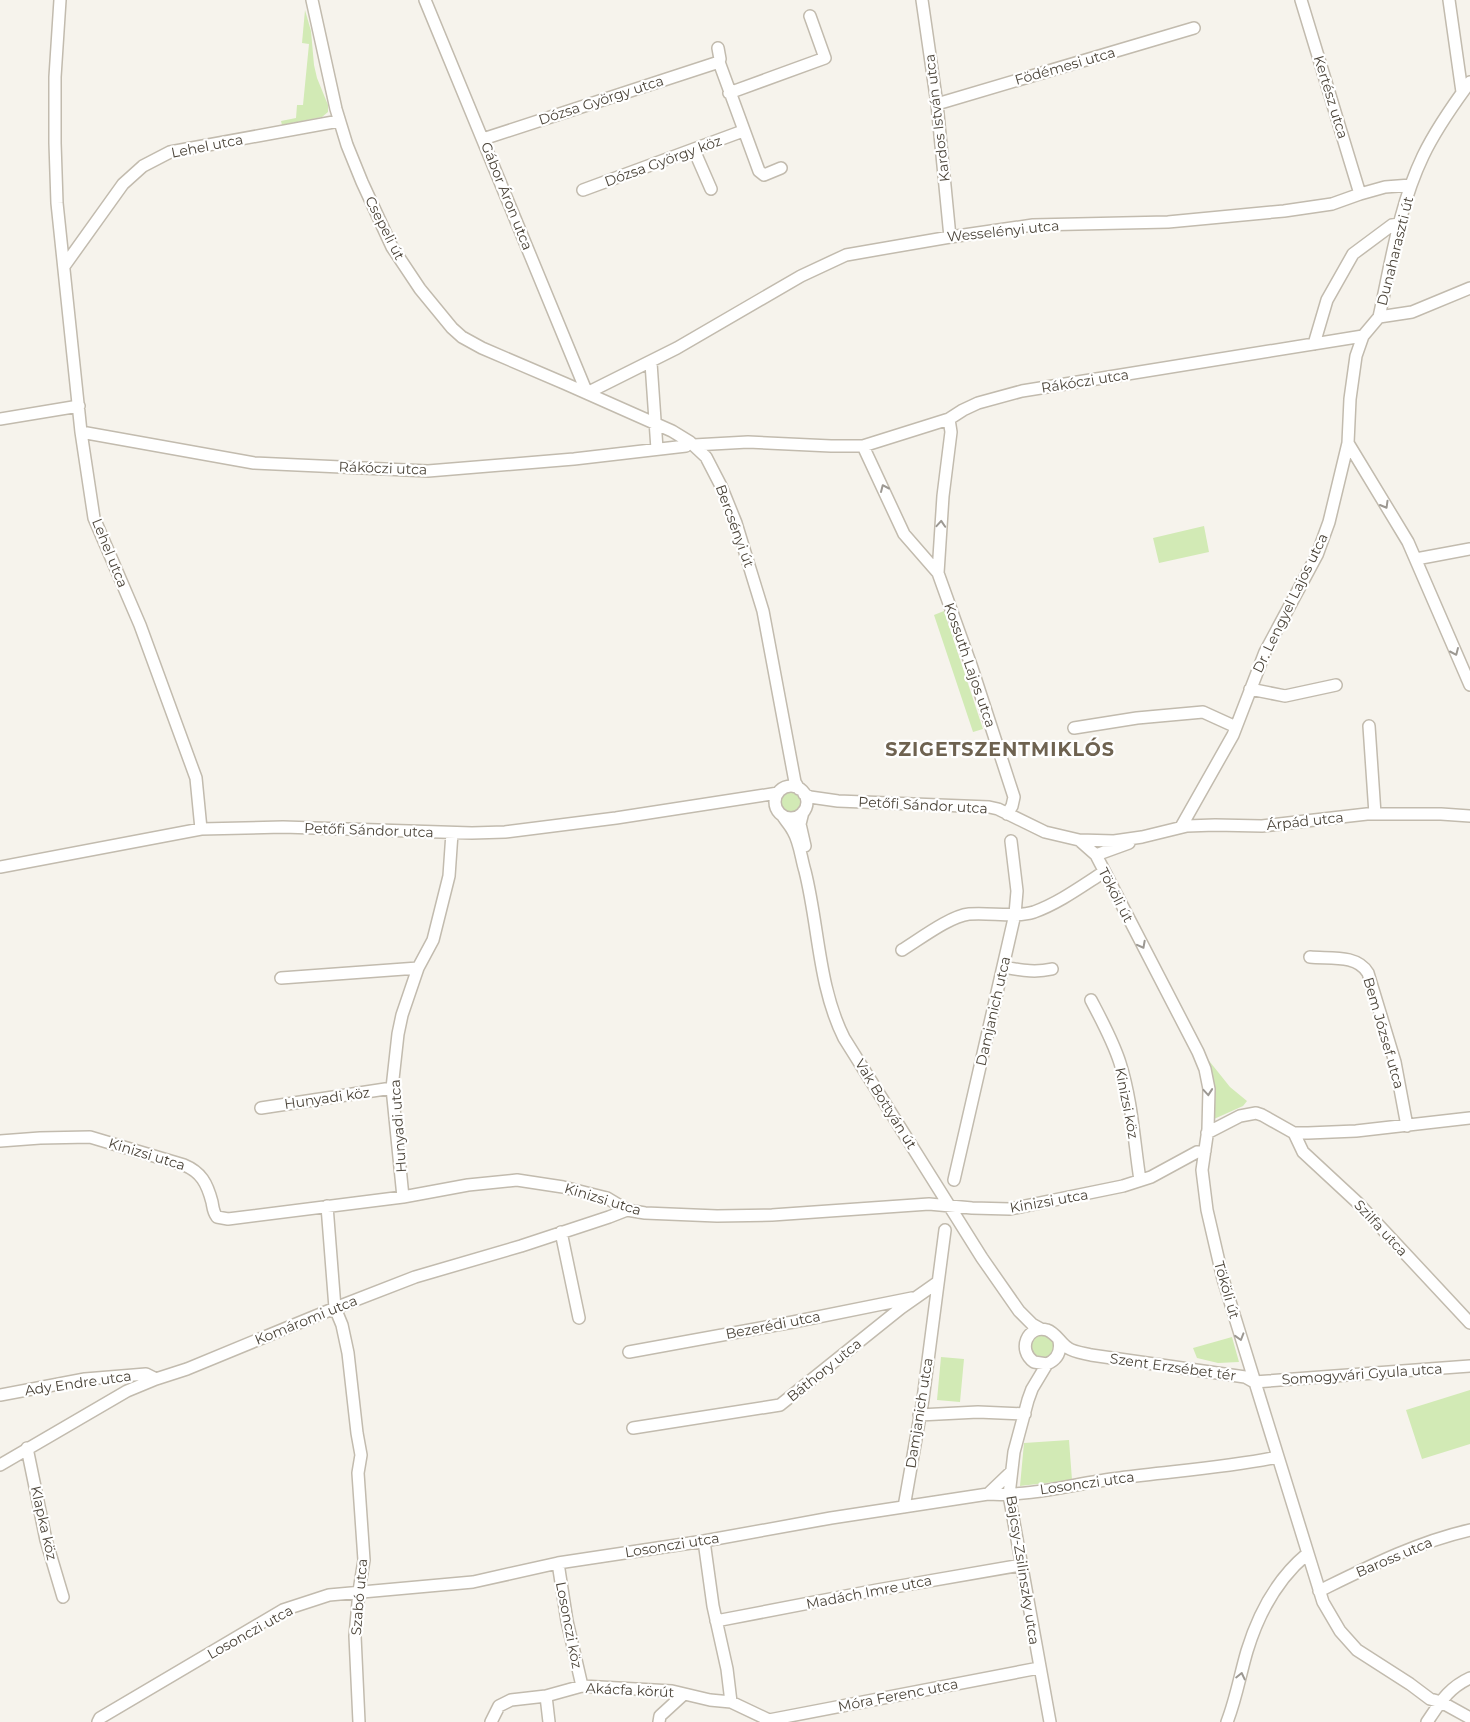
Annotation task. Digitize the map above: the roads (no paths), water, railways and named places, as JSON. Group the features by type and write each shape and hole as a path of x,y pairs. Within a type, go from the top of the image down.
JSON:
{"street":[{"name":"Lehel utca","path":"60,0 55,77 55,144 58,203 79,406 94,518 140,625 196,778 201,829"},
{"name":"Csepeli út","path":"312,0 347,145 392,247 420,288 452,328 462,337 482,348 587,393"},
{"name":"Gábor Áron utca","path":"426,0 587,393"},
{"name":"Kardos István utca","path":"922,0 937,104 950,236"},
{"name":"Kertész utca","path":"1301,0 1360,194"},
{"path":"1449,0 1462,92"},
{"path":"729,93 825,58 810,16"},
{"name":"Födémesi utca","path":"937,104 1194,28"},
{"path":"718,48 719,62 729,93 761,174 781,168"},
{"name":"Dózsa György utca","path":"483,139 719,62"},
{"name":"Dunaharaszti út","path":"1379,317 1399,224 1411,185 1423,156 1442,122 1470,82"},
{"name":"Lehel utca","path":"65,266 123,184 143,166 155,159 170,152 340,120"},
{"name":"Dózsa György köz","path":"582,190 743,131"},
{"path":"694,150 711,188"},
{"name":"Wesselényi utca","path":"587,393 693,340 801,276 846,255 950,236 1033,225 1168,222 1284,211 1332,204 1384,187 1411,185"},
{"path":"1314,344 1327,300 1353,254 1392,225 1399,224"},
{"path":"1363,336 1379,317 1412,312 1470,288"},
{"name":"Rákóczi utca","path":"82,432 254,463 428,471 748,442 863,446 949,420 963,410 978,403 1022,391 1363,336"},
{"name":"Dr. Lengyel Lajos utca","path":"1181,827 1236,727 1265,652 1317,555 1329,522 1348,443 1350,399 1356,356 1363,336"},
{"path":"651,362 657,449"},
{"name":"Bercsényi út","path":"587,393 679,435 690,446 706,457 716,475 736,523 763,611 784,731 795,782 801,791"},
{"path":"0,419 79,406"},
{"name":"Kossuth Lajos utca","path":"938,573 943,496 951,432 949,420"},
{"path":"1348,443 1408,542 1470,684"},
{"name":"Kossuth Lajos utca","path":"863,446 904,534 938,573 971,665 1014,797 1012,806 1007,814"},
{"path":"1341,470 1360,464"},
{"path":"1416,559 1470,549"},
{"path":"1250,689 1285,696 1336,685"},
{"path":"1074,728 1136,718 1202,712 1236,727"},
{"path":"1369,726 1375,814"},
{"name":"Bercsényi út","path":"780,791 786,775 784,731"},
{"path":"790,786 801,791 806,798 804,809 800,815 791,818 779,812 775,798 780,791 790,786"},
{"name":"Petőfi Sándor utca","path":"0,867 201,829 283,827 505,832 740,800 780,791"},
{"name":"Petőfi Sándor utca","path":"801,791 810,797 838,801 950,807 981,806 998,809 1007,814"},
{"name":"Petőfi Sándor utca","path":"740,800 758,803 779,812"},
{"name":"Petőfi Sándor utca","path":"804,809 814,803 838,801"},
{"name":"Vak Bottyán út","path":"804,809 800,824 807,851 810,890 825,986 839,1027 848,1045 949,1206 1010,1299 1029,1322 1041,1329"},
{"name":"Vak Bottyán út","path":"779,812 796,836 810,890"},
{"name":"Árpád utca","path":"1007,814 1045,832 1079,840 1114,841 1142,837 1181,827 1216,825 1262,826 1375,814 1470,816"},
{"name":"Hunyadi utca","path":"403,1197 392,1088 398,1034 402,1015 418,968 433,940 449,876 452,832"},
{"name":"Árpád utca","path":"1096,855 1142,837"},
{"path":"1079,840 1096,855"},
{"name":"Damjanich utca","path":"954,1180 1015,914 1017,891 1011,841"},
{"name":"Tököli út","path":"1096,855 1205,1068 1209,1089 1208,1133 1202,1170 1207,1210 1223,1279 1319,1591 1331,1616 1349,1642 1367,1657 1410,1684 1434,1694 1441,1702 1470,1718"},
{"path":"902,950 958,917 968,914 1024,914 1034,912 1104,872"},
{"name":"Bem József utca","path":"1310,957 1354,960 1362,965 1368,973 1395,1062 1407,1126"},
{"path":"1003,967 1038,972 1052,969"},
{"path":"282,978 418,968"},
{"name":"Kinizsi köz","path":"1092,1000 1108,1032 1120,1064 1128,1096 1140,1180"},
{"name":"Hunyadi köz","path":"261,1108 392,1088"},
{"path":"1208,1133 1240,1116 1256,1113 1294,1133 1407,1126 1470,1118"},
{"name":"Szilfa utca","path":"1294,1133 1303,1152 1358,1203 1470,1323"},
{"name":"Kinizsi utca","path":"0,1141 90,1137 173,1161 192,1168 204,1178 214,1212 217,1217 222,1218 271,1215 403,1197 468,1185 518,1180 563,1187 607,1198 627,1210 645,1213 717,1216 762,1215 929,1204 1010,1209 1069,1198 1151,1177 1197,1152 1205,1151"},
{"name":"Szabó utca","path":"327,1206 335,1308 342,1325 348,1353 356,1433 361,1456 358,1473 364,1560 355,1636 359,1722"},
{"name":"Komáromi utca","path":"0,1465 127,1391 156,1379 187,1369 415,1277 521,1246 627,1210"},
{"name":"Damjanich utca","path":"904,1507 945,1230"},
{"path":"561,1232 579,1318"},
{"name":"Báthory utca","path":"633,1428 780,1406 938,1282"},
{"name":"Bezerédi utca","path":"629,1352 917,1297"},
{"name":"Vak Bottyán út","path":"1010,1299 1028,1337"},
{"path":"1041,1329 1028,1337 1025,1343 1026,1354 1034,1362 1047,1364 1057,1356 1060,1346 1059,1340"},
{"name":"Szent Erzsébet tér","path":"1041,1329 1052,1332 1070,1349 1091,1355 1245,1377 1254,1382"},
{"name":"Szent Erzsébet tér","path":"1057,1356 1091,1355"},
{"name":"Bajcsy-Zsilinszky utca","path":"1032,1389 1034,1362"},
{"name":"Bajcsy-Zsilinszky utca","path":"1047,1364 1032,1389 1024,1414 1014,1452 1009,1495 1050,1722"},
{"name":"Somogyvári Gyula utca","path":"1254,1382 1470,1366"},
{"name":"Ady Endre utca","path":"0,1395 85,1379 146,1374 156,1379"},
{"path":"919,1415 978,1412 1024,1414"},
{"name":"Klapka köz","path":"27,1448 46,1540 63,1597"},
{"name":"Losonczi utca","path":"98,1722 100,1718 283,1610 328,1595 473,1582 558,1563 831,1518 988,1494 1009,1495 1118,1478 1244,1463 1278,1457"},
{"path":"988,1494 1011,1472"},
{"name":"Baross utca","path":"1319,1591 1358,1571 1444,1536 1470,1530"},
{"path":"704,1540 731,1702"},
{"path":"1226,1722 1238,1691 1247,1652 1256,1625 1282,1580 1307,1554"},
{"name":"Losonczi köz","path":"558,1563 567,1621 582,1686"},
{"name":"Madách Imre utca","path":"716,1621 1021,1564"},
{"name":"Móra Ferenc utca","path":"731,1702 768,1720 1039,1668"},
{"path":"1427,1722 1452,1688 1470,1678"},
{"name":"Akácfa körút","path":"491,1722 499,1706 512,1700 546,1696 582,1686 672,1691 710,1700 731,1702"},
{"name":"Akácfa körút","path":"659,1722 660,1716 684,1694"},
{"path":"546,1696 549,1722"}],"district":[{"name":"SZIGETSZENTMIKLÓS","path":"1000,749"}]}
